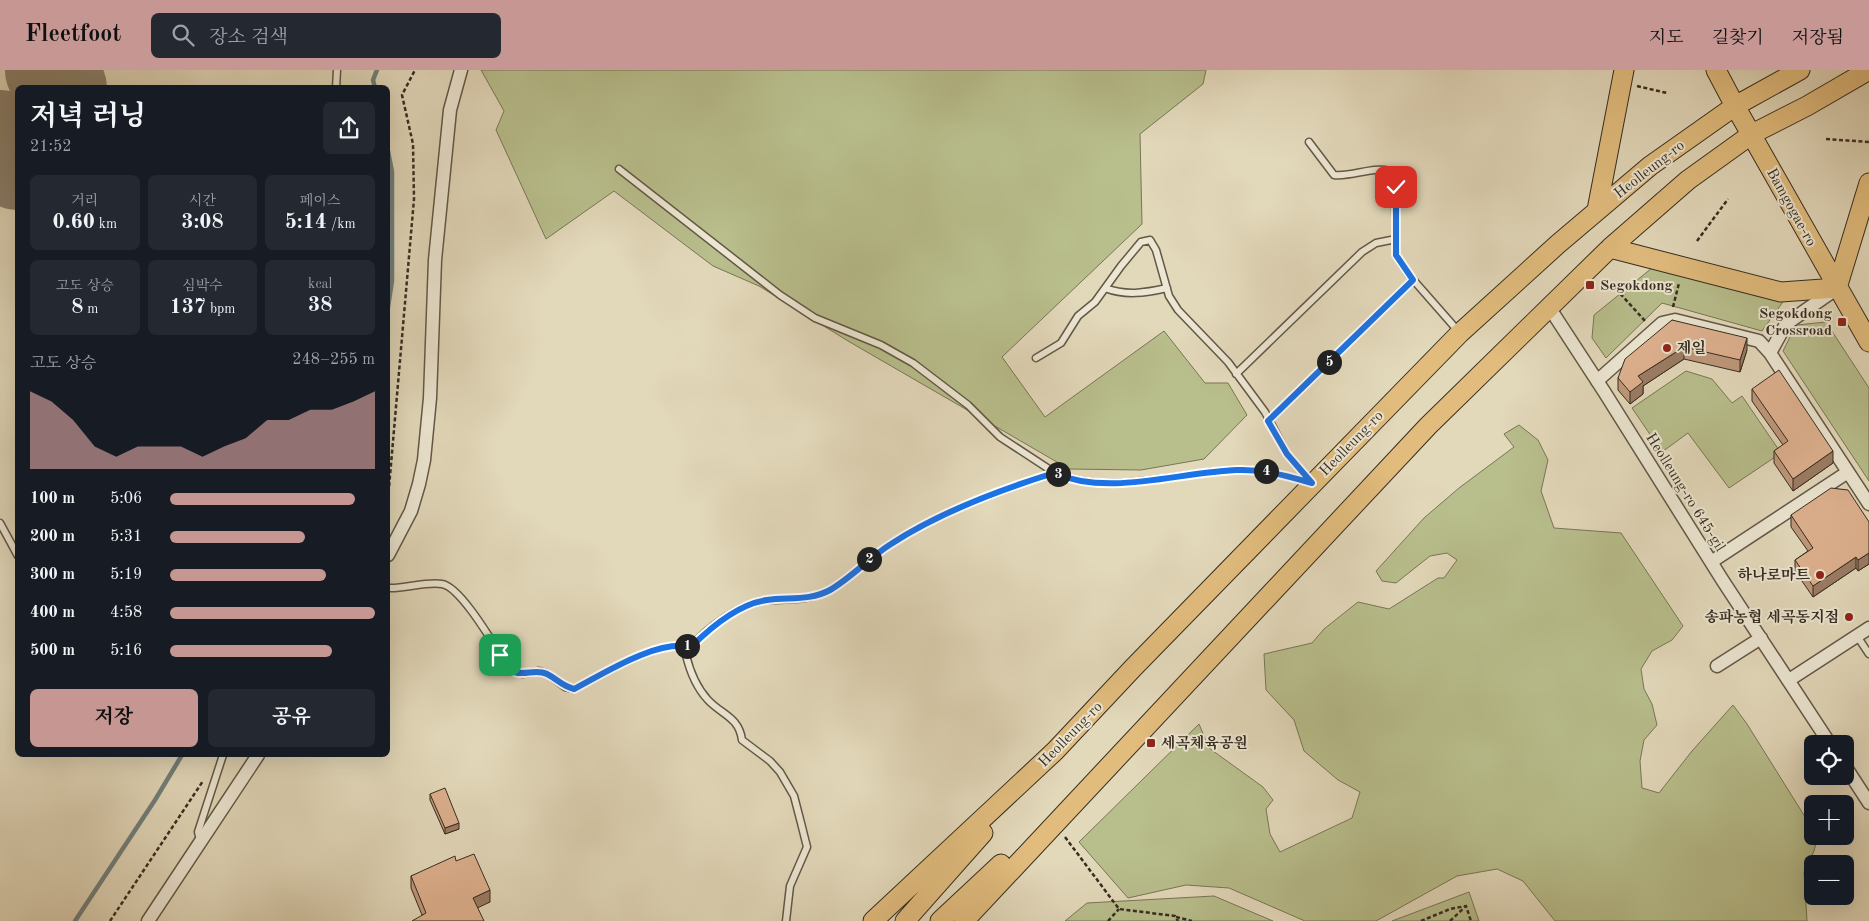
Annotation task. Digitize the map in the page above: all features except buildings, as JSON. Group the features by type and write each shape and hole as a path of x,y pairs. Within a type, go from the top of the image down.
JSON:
{"main road":[{"name":"Bamgogae-ro","path":"1716,70 1869,342"},
{"name":"Heolleung-ro","path":"873,921 1055,751 1312,483 1460,333 1597,210 1650,166 1735,106 1800,70"},
{"path":"964,921 1428,426 1610,248 1688,180 1752,134 1807,106 1869,70"},
{"path":"1597,210 1629,78"},
{"path":"1610,248 1782,292 1837,288 1869,183"},
{"path":"905,921 1055,751"},
{"path":"940,921 1102,772"}],"street":[{"path":"390,551 411,511 424,460 430,398 435,260 450,110 461,70"},
{"path":"1770,353 1786,324 1837,288"},
{"name":"Heolleung-ro 645-gil","path":"1548,307 1597,380 1711,562 1824,735"},
{"path":"1597,380 1653,330 1662,323 1670,321 1675,320 1759,341 1770,353 1869,504"},
{"path":"1711,562 1848,472"},
{"path":"1789,680 1869,628"},
{"path":"1717,666 1761,638"},
{"path":"148,921 257,757"},
{"path":"1854,778 1867,796"}],"lane":[{"path":"336,85 337,70"},
{"path":"1309,142 1334,175 1344,176 1381,169 1390,171 1396,187 1396,255 1413,280 1460,333"},
{"path":"618,169 780,295 815,318 880,345 913,363 968,405 1000,437 1054,473 1063,477 1090,482 1122,482 1237,470 1269,471 1312,483"},
{"path":"1236,374 1362,252 1376,243 1396,239"},
{"path":"1036,358 1061,343 1078,316 1095,302 1141,242 1150,240 1156,250 1169,296 1178,310 1228,362 1265,412 1268,421 1287,454 1312,483"},
{"path":"1268,421 1413,280"},
{"path":"1105,288 1119,293 1145,293 1166,288"},
{"path":"786,921 790,886 807,847 794,796 780,772 770,761 742,740 741,730 736,723 708,700 689,671 686,655 706,632 751,604 767,600 795,600 816,596 831,590 870,558 911,532 1002,490 1054,473"},
{"path":"0,523 15,550"},
{"path":"390,588 442,584 451,588 466,602 511,671 522,674 539,671 546,673 565,687 574,689 633,659 656,650 682,645 691,647"},
{"path":"1857,636 1869,654"},
{"path":"200,840 198,832 223,757"}],"path":[{"path":"390,476 414,199 412,144 402,95 415,70"},
{"path":"1629,78 1667,93"},
{"path":"1826,139 1869,142"},
{"path":"1697,242 1728,199"},
{"path":"1670,321 1681,277"},
{"path":"1616,289 1653,330"},
{"path":"110,921 204,780"},
{"path":"1054,825 1087,865 1119,909 1175,916 1192,921"},
{"path":"1421,921 1450,909 1466,906"},
{"path":"1450,921 1466,906"},
{"path":"1466,906 1471,921"},
{"path":"1108,921 1119,909"},
{"path":"1175,916 1178,921"}],"green space":[{"path":"481,70 1206,70 1203,84 1140,134 1142,224 1002,357 1045,417 1164,331 1205,383 1228,383 1247,415 1204,459 1141,470 1069,469 848,341 759,286 713,266 614,191 546,239 496,130 504,111"},
{"path":"1652,268 1785,299 1762,331 1662,303 1606,358 1592,338 1594,315"},
{"path":"1826,322 1869,388 1869,481 1783,351 1796,325"},
{"path":"1686,371 1712,379 1732,403 1742,396 1781,453 1729,488 1688,433 1662,452 1632,408"},
{"path":"1519,425 1538,440 1548,460 1541,491 1554,528 1621,533 1683,626 1672,640 1652,651 1641,669 1644,689 1652,704 1657,725 1644,740 1640,761 1642,788 1659,793 1692,751 1733,705 1804,815 1804,845 1816,845 1812,855 1804,855 1804,905 1806,905 1807,921 1555,921 1523,881 1497,869 1457,876 1376,921 1305,921 1229,888 1186,885 1128,898 1079,842 1199,724 1209,748 1263,787 1273,800 1266,809 1270,834 1280,852 1352,818 1360,792 1338,780 1304,751 1294,720 1266,690 1264,654 1312,643 1324,629 1358,602 1389,609 1438,578 1444,578 1457,560 1447,553 1430,556 1396,583 1382,581 1376,571 1424,518 1459,488 1514,447 1504,434"},
{"path":"1469,892 1479,921 1392,921"},
{"path":"1214,896 1273,921 1065,921 1087,903"}],"waterway":[{"path":"374,85 373,80 377,70"},
{"path":"390,162 392,172 392,281 390,294"},
{"path":"75,921 155,800 181,757"}],"runway":[{"path":"52,70 59,85"},
{"path":"0,137 15,159"}],"place":[{"name":"Segokdong","path":"1590,285"},
{"name":"Segokdong Crossroad","path":"1842,322"},
{"name":"제일","path":"1667,348"},
{"name":"하나로마트","path":"1820,575"},
{"name":"송파농협 세곡동지점","path":"1849,617"},
{"name":"세곡체육공원","path":"1151,743"}],"route":[{"path":"500,655 511,671 522,674 539,671 546,673 565,687 574,689 633,659 656,650 682,645 691,647 706,632 751,604 767,600 795,600 816,596 831,590 870,558 911,532 1002,490 1054,473 1063,477 1090,482 1122,482 1237,470 1269,471 1312,483 1287,454 1268,421 1413,280 1396,255 1396,187"}]}
